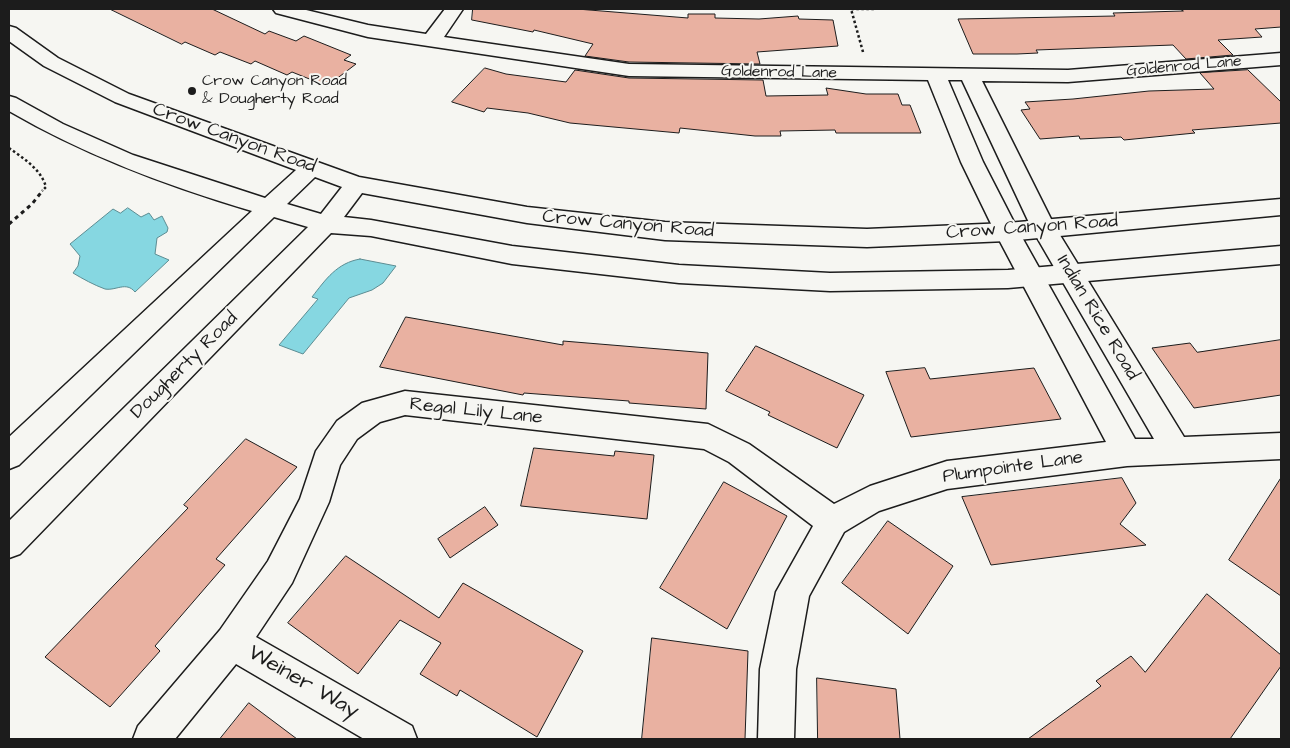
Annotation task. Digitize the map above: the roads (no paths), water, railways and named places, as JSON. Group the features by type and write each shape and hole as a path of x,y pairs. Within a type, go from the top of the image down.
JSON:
{"main road":[{"name":"Goldenrod Lane","path":"282,9 368,31 629,70 869,75 1068,76 1281,58"},
{"path":"431,41 454,9"},
{"name":"Crow Canyon Road","path":"9,32 51,62 122,98 356,184 527,216 665,230 868,238 1007,232 1281,208"},
{"name":"Indian Rice Road","path":"936,75 972,162 1007,232 1127,453"},
{"name":"Indian Rice Road","path":"970,76 1044,229 1176,450"},
{"path":"9,102 56,130 125,160 233,197 326,224 370,228 512,255 679,274 830,282 1008,279 1281,255"},
{"path":"9,456 311,168"},
{"name":"Dougherty Road","path":"9,543 326,224 356,184"},
{"name":"Regal Lily Lane","path":"151,739 232,642 280,572 314,502 327,460 347,430 372,412 405,403 708,437 739,453 833,522"},
{"name":"Plumpointe Lane","path":"776,739 778,669 793,592 833,522 870,500 947,475 1127,453 1281,446"},
{"name":"Weiner Way","path":"232,642 399,739"}],"water":[{"path":"128,208 141,217 149,213 154,220 162,216 168,228 167,232 157,238 155,254 169,260 135,292 128,287 105,289 73,273 78,266 80,256 70,244 113,209 120,213"},
{"path":"360,259 396,266 383,283 372,290 349,298 303,354 279,345 318,299 312,297 327,278 338,268"}],"place":[{"name":"Crow Canyon Road & Dougherty Road","path":"192,91"}]}
